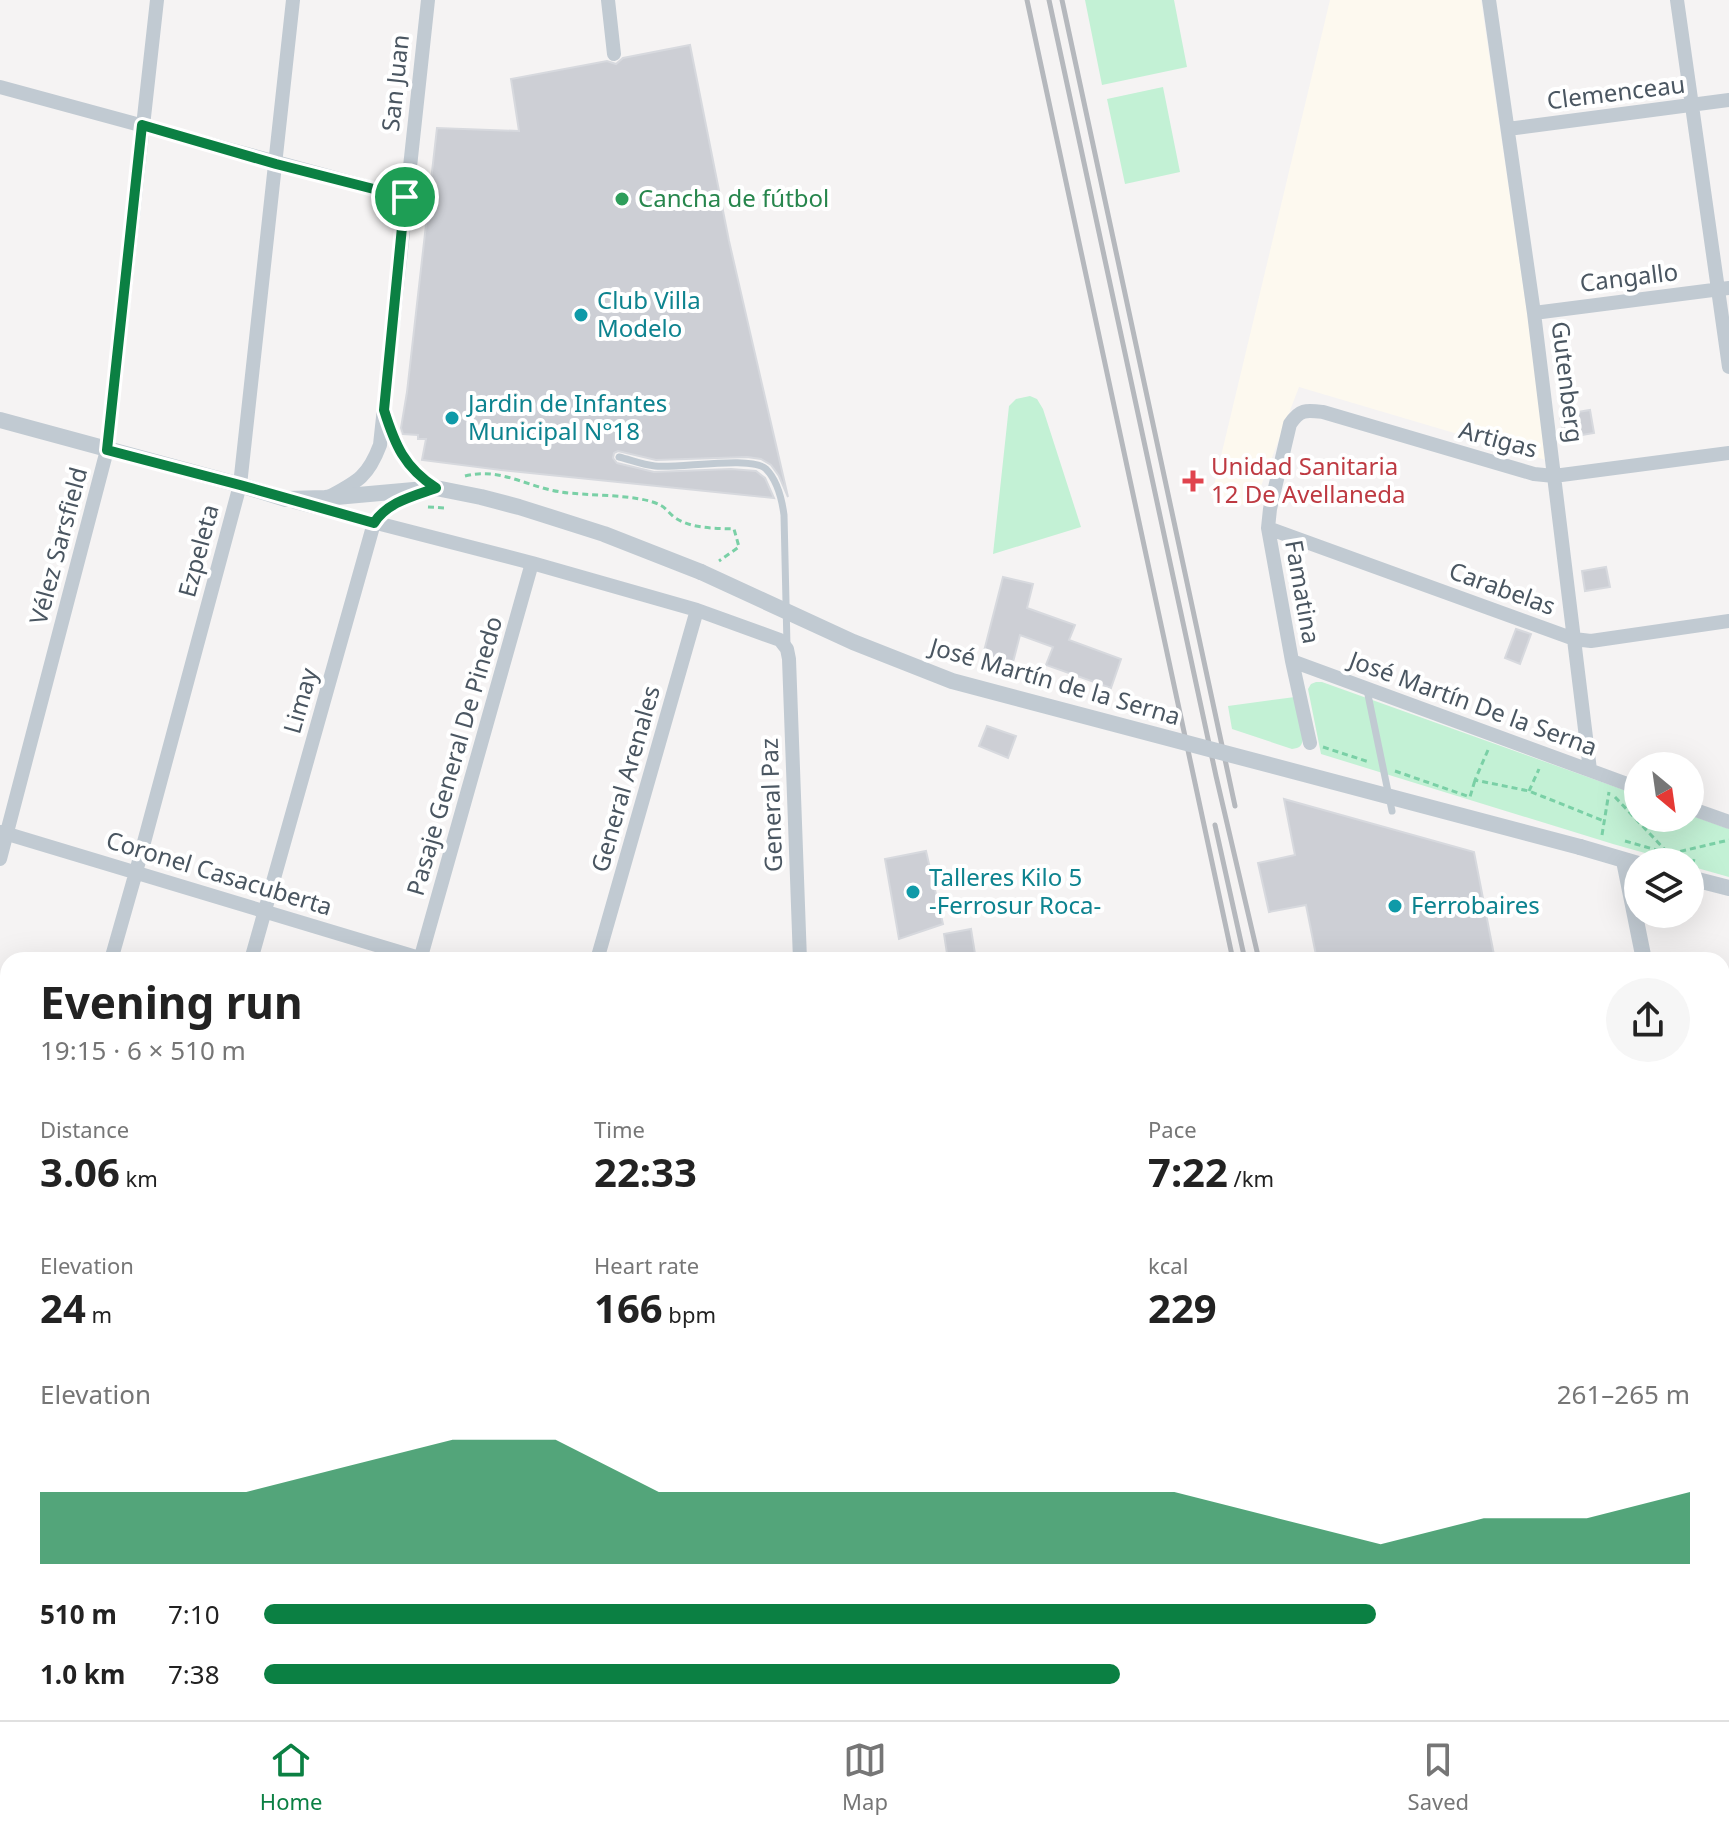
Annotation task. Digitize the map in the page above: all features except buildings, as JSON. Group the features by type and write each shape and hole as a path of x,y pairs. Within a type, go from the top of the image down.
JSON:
{"street":[{"name":"Vélez Sarsfield","path":"0,859 4,832 107,450 157,0"},
{"name":"Ezpeleta","path":"113,952 240,485 293,0"},
{"name":"San Juan","path":"325,498 362,477 373,463 380,445 428,0"},
{"path":"608,0 614,54"},
{"name":"Gutenberg","path":"1489,0 1534,313 1590,770"},
{"path":"1677,0 1691,105 1723,288 1729,367"},
{"path":"0,87 405,197"},
{"name":"Clemenceau","path":"1508,129 1729,100"},
{"name":"Cangallo","path":"1534,313 1723,288"},
{"name":"San Juan","path":"384,410 400,452 420,477 436,488"},
{"name":"Artigas","path":"1307,410 1323,412 1534,474 1554,476 1729,453"},
{"name":"Famatina","path":"1307,410 1296,415 1290,424 1268,528 1310,743"},
{"name":"José Martín de la Serna","path":"0,420 697,610 780,640 787,649"},
{"path":"374,523 387,509 436,488"},
{"name":"José Martín de la Serna","path":"286,499 436,488 519,507 604,534 701,572 853,642 952,681 1624,861"},
{"name":"Limay","path":"253,952 374,523"},
{"name":"Carabelas","path":"1268,528 1574,639 1591,641 1729,621"},
{"name":"Pasaje General De Pinedo","path":"424,952 532,563"},
{"name":"General Arenales","path":"599,952 697,610"},
{"name":"General Paz","path":"787,649 800,952"},
{"name":"José Martín De la Serna","path":"1292,661 1624,783"},
{"path":"1704,813 1729,822"},
{"name":"Coronel Casacuberta","path":"4,832 396,952"},
{"path":"1704,882 1729,888"},
{"path":"1640,928 1643,952"}],"lane":[{"path":"619,457 656,466 741,463 760,465 767,470 781,496 784,515 787,649"},
{"path":"1367,688 1392,811"}],"path":[{"path":"457,478 478,473 514,477 537,488 562,493 640,500 660,505 689,525 734,529 739,547"},
{"path":"1310,743 1470,797 1494,735"},
{"path":"1529,791 1545,754"},
{"path":"1475,780 1529,791 1604,821"},
{"path":"1602,835 1609,791 1663,848"},
{"path":"1615,839 1647,848"},
{"path":"1695,848 1729,840"}],"shaded area":[{"path":"1330,0 1481,0 1549,461 1299,387 1253,507 1211,498"}],"green space":[{"path":"1085,0 1174,0 1187,67 1102,85"},
{"path":"1163,87 1180,172 1125,184 1107,99"},
{"path":"1030,396 1037,399 1043,409 1081,527 993,554 1009,406 1016,399"},
{"path":"1322,682 1624,790 1624,832 1704,832 1704,820 1729,829 1729,877 1704,870 1704,848 1627,848 1321,754 1308,689 1311,684"},
{"path":"1295,697 1303,738 1299,747 1292,749 1232,729 1228,706"}],"railway":[{"path":"1027,0 1231,952"},
{"path":"1049,0 1216,776 1257,952"},
{"path":"1062,0 1235,806"},
{"path":"1215,825 1243,952"}],"place":[{"name":"Cancha de fútbol","path":"622,199"},
{"name":"Club Villa Modelo","path":"581,315"},
{"name":"Jardin de Infantes Municipal N°18","path":"452,418"},
{"name":"Unidad Sanitaria 12 De Avellaneda","path":"1193,481"},
{"name":"Talleres Kilo 5 -Ferrosur Roca-","path":"913,892"},
{"name":"Ferrobaires","path":"1395,906"}],"route":[{"path":"142,125 405,197 384,410 400,452 420,477 436,488 387,509 374,523 107,450 142,125"}]}
